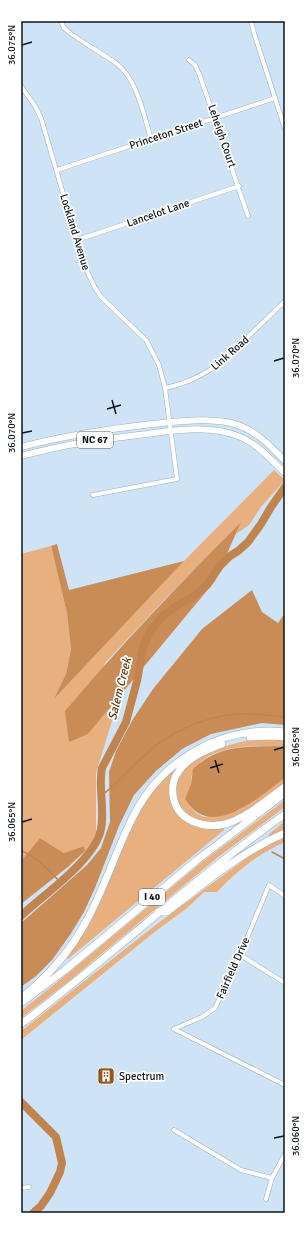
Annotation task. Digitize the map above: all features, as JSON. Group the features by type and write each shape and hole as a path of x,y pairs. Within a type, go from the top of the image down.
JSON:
{"highway":[{"path":"21,998 52,970 81,931 96,902 132,817 157,781 182,759 209,743 250,732 285,732"},
{"path":"285,737 264,736 244,738 206,750 188,761 180,769 174,779 172,790 174,802 183,816 197,824 210,826 225,823 246,815 285,787"},
{"name":"I 40","path":"21,1003 65,970 197,860 285,793"},
{"name":"I 40","path":"21,1024 222,860 285,814"},
{"path":"158,912 166,912 240,857 263,843 285,833"}],"main road":[{"name":"NC 67","path":"21,447 87,433 132,426 197,420 218,421 232,423 247,429 269,444 285,461"},
{"name":"NC 67","path":"21,456 98,440 170,431 218,430 247,440 261,449 283,471"}],"street":[{"path":"61,21 70,33 117,64 127,74 134,88 151,139"},
{"path":"251,21 285,129"},
{"name":"Leheigh Court","path":"189,60 195,64 200,76 239,186 248,216"},
{"name":"Lockland Avenue","path":"21,86 36,107 41,118 78,240 84,265 95,288 102,298 146,340 159,365 165,388 177,479 93,495"},
{"name":"Princeton Street","path":"57,170 275,98"},
{"name":"Lancelot Lane","path":"78,240 239,186"},
{"name":"Link Road","path":"165,388 193,380 223,362 285,301"},
{"name":"Fairfield Drive","path":"285,896 269,885 215,1008 202,1017 174,1029 285,1085"},
{"path":"240,954 285,983"},
{"path":"174,1130 242,1170 272,1178"},
{"path":"266,1199 272,1178 285,1154"},
{"path":"21,1188 29,1187"}],"shaded area":[{"path":"274,470 285,480 261,507 249,525 236,534 240,523 105,663 88,734 120,695 96,773 96,833 91,843 85,851 84,846 64,853 40,838 21,861 21,554 51,546 67,613 71,649 66,674 55,698 184,561"},
{"path":"241,522 215,581 88,734 69,742 65,711 151,615"},
{"path":"57,544 69,590 184,561 54,699 66,674 71,649 67,613 51,546"},
{"path":"252,590 262,612 278,623 285,613 285,725 262,723 211,734 182,749 156,771 134,795 119,826 95,888 84,912 70,935 52,960 36,976 21,987 21,923 87,865 101,848 110,822 109,772 116,751 133,719 153,689 202,629"},
{"path":"254,739 285,739 285,747 260,746 233,748 208,757 199,765 191,776 191,786 185,799 189,805 196,813 204,817 239,810 285,778 285,784 260,802 224,822 204,822 187,815 183,811 177,799 176,792 177,779 184,769 208,753 235,743"},
{"path":"241,747 285,747 285,778 235,812 221,816 208,817 196,811 185,799 191,784 193,769 212,755"},
{"path":"173,771 175,773 173,779 179,814 223,828 224,830 68,959 66,957 143,805 160,782"},
{"path":"285,800 285,807 218,857 69,981 21,1018 21,1011 202,862"},
{"path":"285,821 285,830 269,836 268,835"},
{"path":"285,837 285,842 275,846 248,864 217,892 204,892 186,909 157,930 21,1040 21,1031 157,924 261,848"},
{"path":"40,838 64,853 84,846 85,851 69,866 21,904 21,861"}],"waterway":[{"name":"Salem Creek","path":"21,916 67,876 89,853 97,841 102,821 102,768 126,722 137,681 143,647 150,631 163,616 181,603 190,599 207,585 220,566 248,542 285,487"},
{"path":"102,795 155,747 176,732 201,722 226,715 256,714 285,717"},
{"path":"21,850 42,864 60,882"},
{"path":"272,852 285,859"},
{"name":"Salem Creek","path":"21,1102 56,1137 62,1163 60,1172 50,1193 41,1206 33,1213"}],"place":[{"name":"Spectrum","path":"106,1076"}]}
